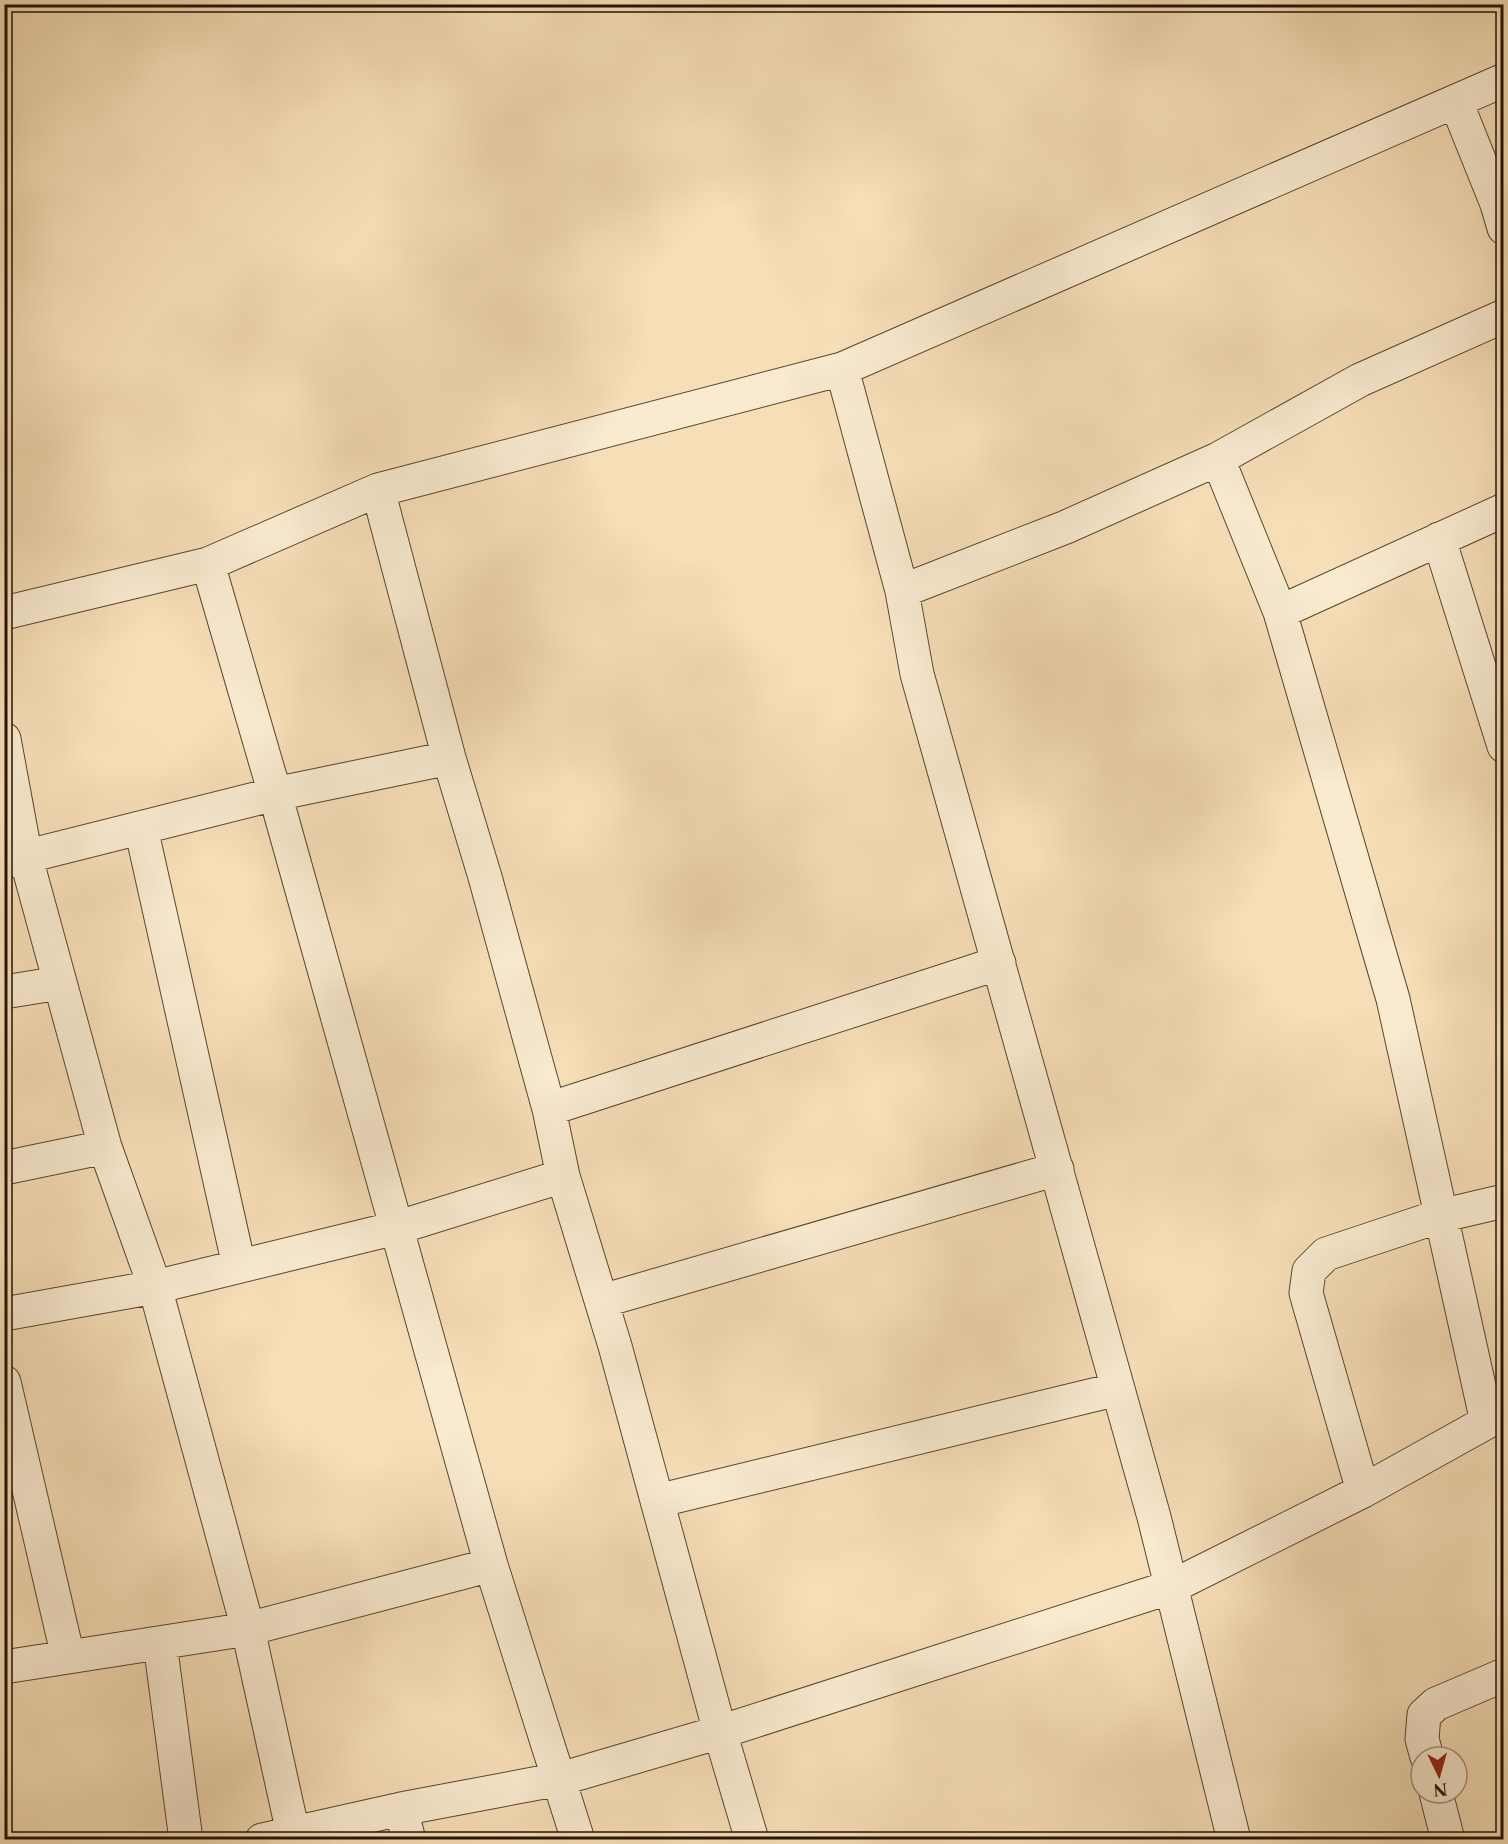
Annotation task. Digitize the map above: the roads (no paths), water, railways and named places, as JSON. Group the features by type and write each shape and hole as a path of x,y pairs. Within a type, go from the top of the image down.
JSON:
{"street":[{"path":"4,613 208,564 378,490 842,369 1503,80"},
{"path":"1456,102 1497,204 1503,228"},
{"path":"902,591 1066,527 1218,459 1360,380 1503,316"},
{"path":"842,369 902,591 917,674 1154,1517 1227,1838"},
{"path":"262,1839 294,1833 405,1824 720,1732 1171,1587 1363,1491 1495,1418 1440,1216 1393,999 1280,612 1218,459"},
{"path":"378,490 449,758 485,877 549,1109 564,1176 602,1301 720,1732 752,1839"},
{"path":"1280,612 1503,510"},
{"path":"1439,539 1503,746"},
{"path":"208,564 275,794 491,1565 578,1839"},
{"path":"4,739 15,860 60,983 105,1147 155,1287 248,1629 294,1833"},
{"path":"15,860 275,794 449,758"},
{"path":"141,828 239,1266"},
{"path":"549,1109 999,963"},
{"path":"4,992 60,983"},
{"path":"4,1168 105,1147"},
{"path":"602,1301 1057,1169"},
{"path":"4,1314 155,1287 396,1228 564,1176"},
{"path":"1363,1491 1306,1293 1309,1270 1326,1254 1440,1216 1503,1201"},
{"path":"4,1382 68,1657"},
{"path":"657,1502 1118,1389"},
{"path":"4,1667 248,1629 491,1565"},
{"path":"160,1643 186,1839"},
{"path":"1423,1745 1424,1714 1436,1704 1503,1675"},
{"path":"1439,1805 1448,1839"}]}
